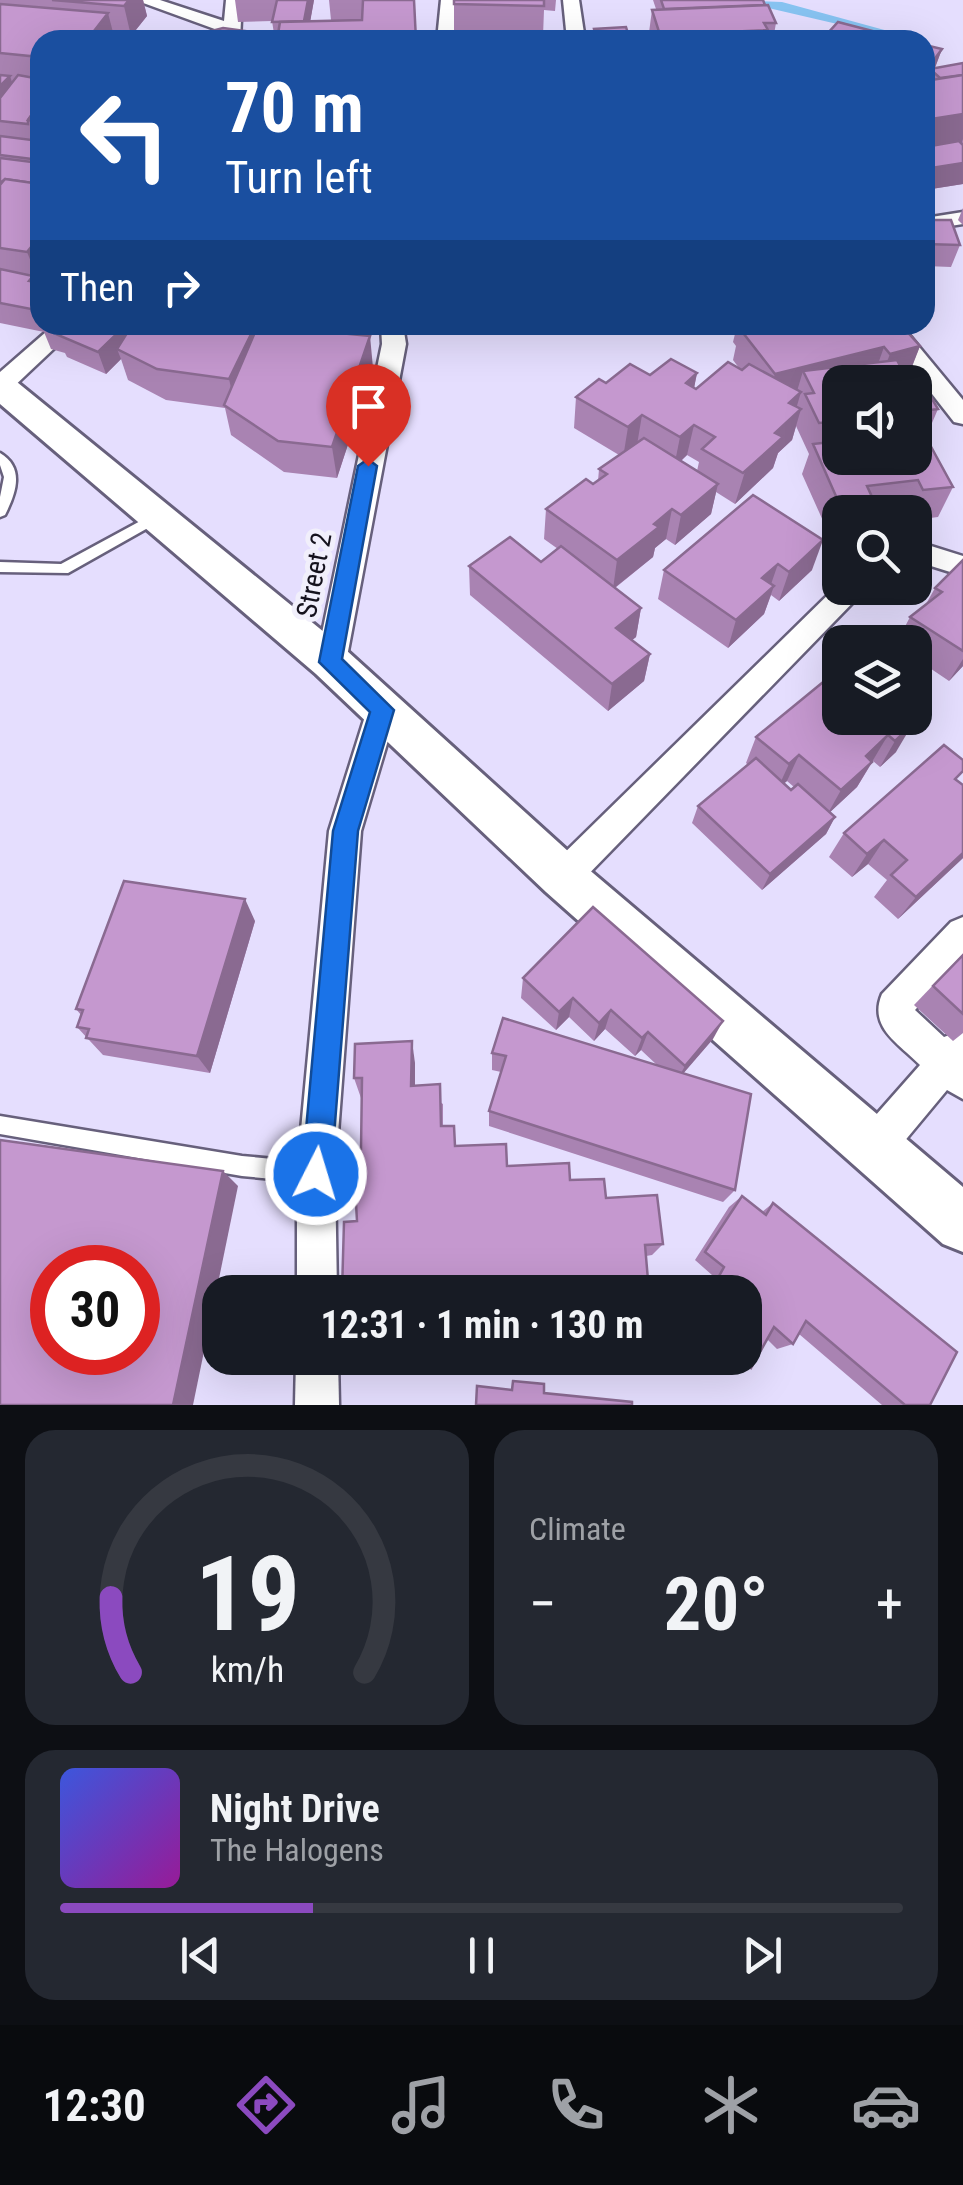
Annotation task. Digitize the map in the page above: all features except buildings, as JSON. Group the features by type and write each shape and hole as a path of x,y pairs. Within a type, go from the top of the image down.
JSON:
{"street":[{"path":"144,0 219,30"},
{"path":"231,30 234,0"},
{"path":"447,30 449,0"},
{"path":"571,0 575,30"},
{"path":"935,222 963,218"},
{"path":"57,335 0,386 330,662 564,877 963,1224"},
{"name":"Street 2","path":"330,662 393,335"},
{"path":"897,335 963,416"},
{"path":"932,556 963,566"},
{"path":"564,877 835,605"},
{"path":"316,1275 316,1174 346,831 382,710"},
{"path":"874,1147 956,1064 898,1021 895,1006 963,933"},
{"path":"317,1375 317,1405"}],"lane":[{"path":"0,456 12,472 12,484 0,512"},
{"path":"0,567 63,569 159,516"},
{"path":"0,1124 242,1166 316,1174"}],"water":[{"path":"734,0 782,2 884,30 863,30"}],"route":[{"path":"316,1174 340,872 346,831 382,710 330,662 368,466"}]}
